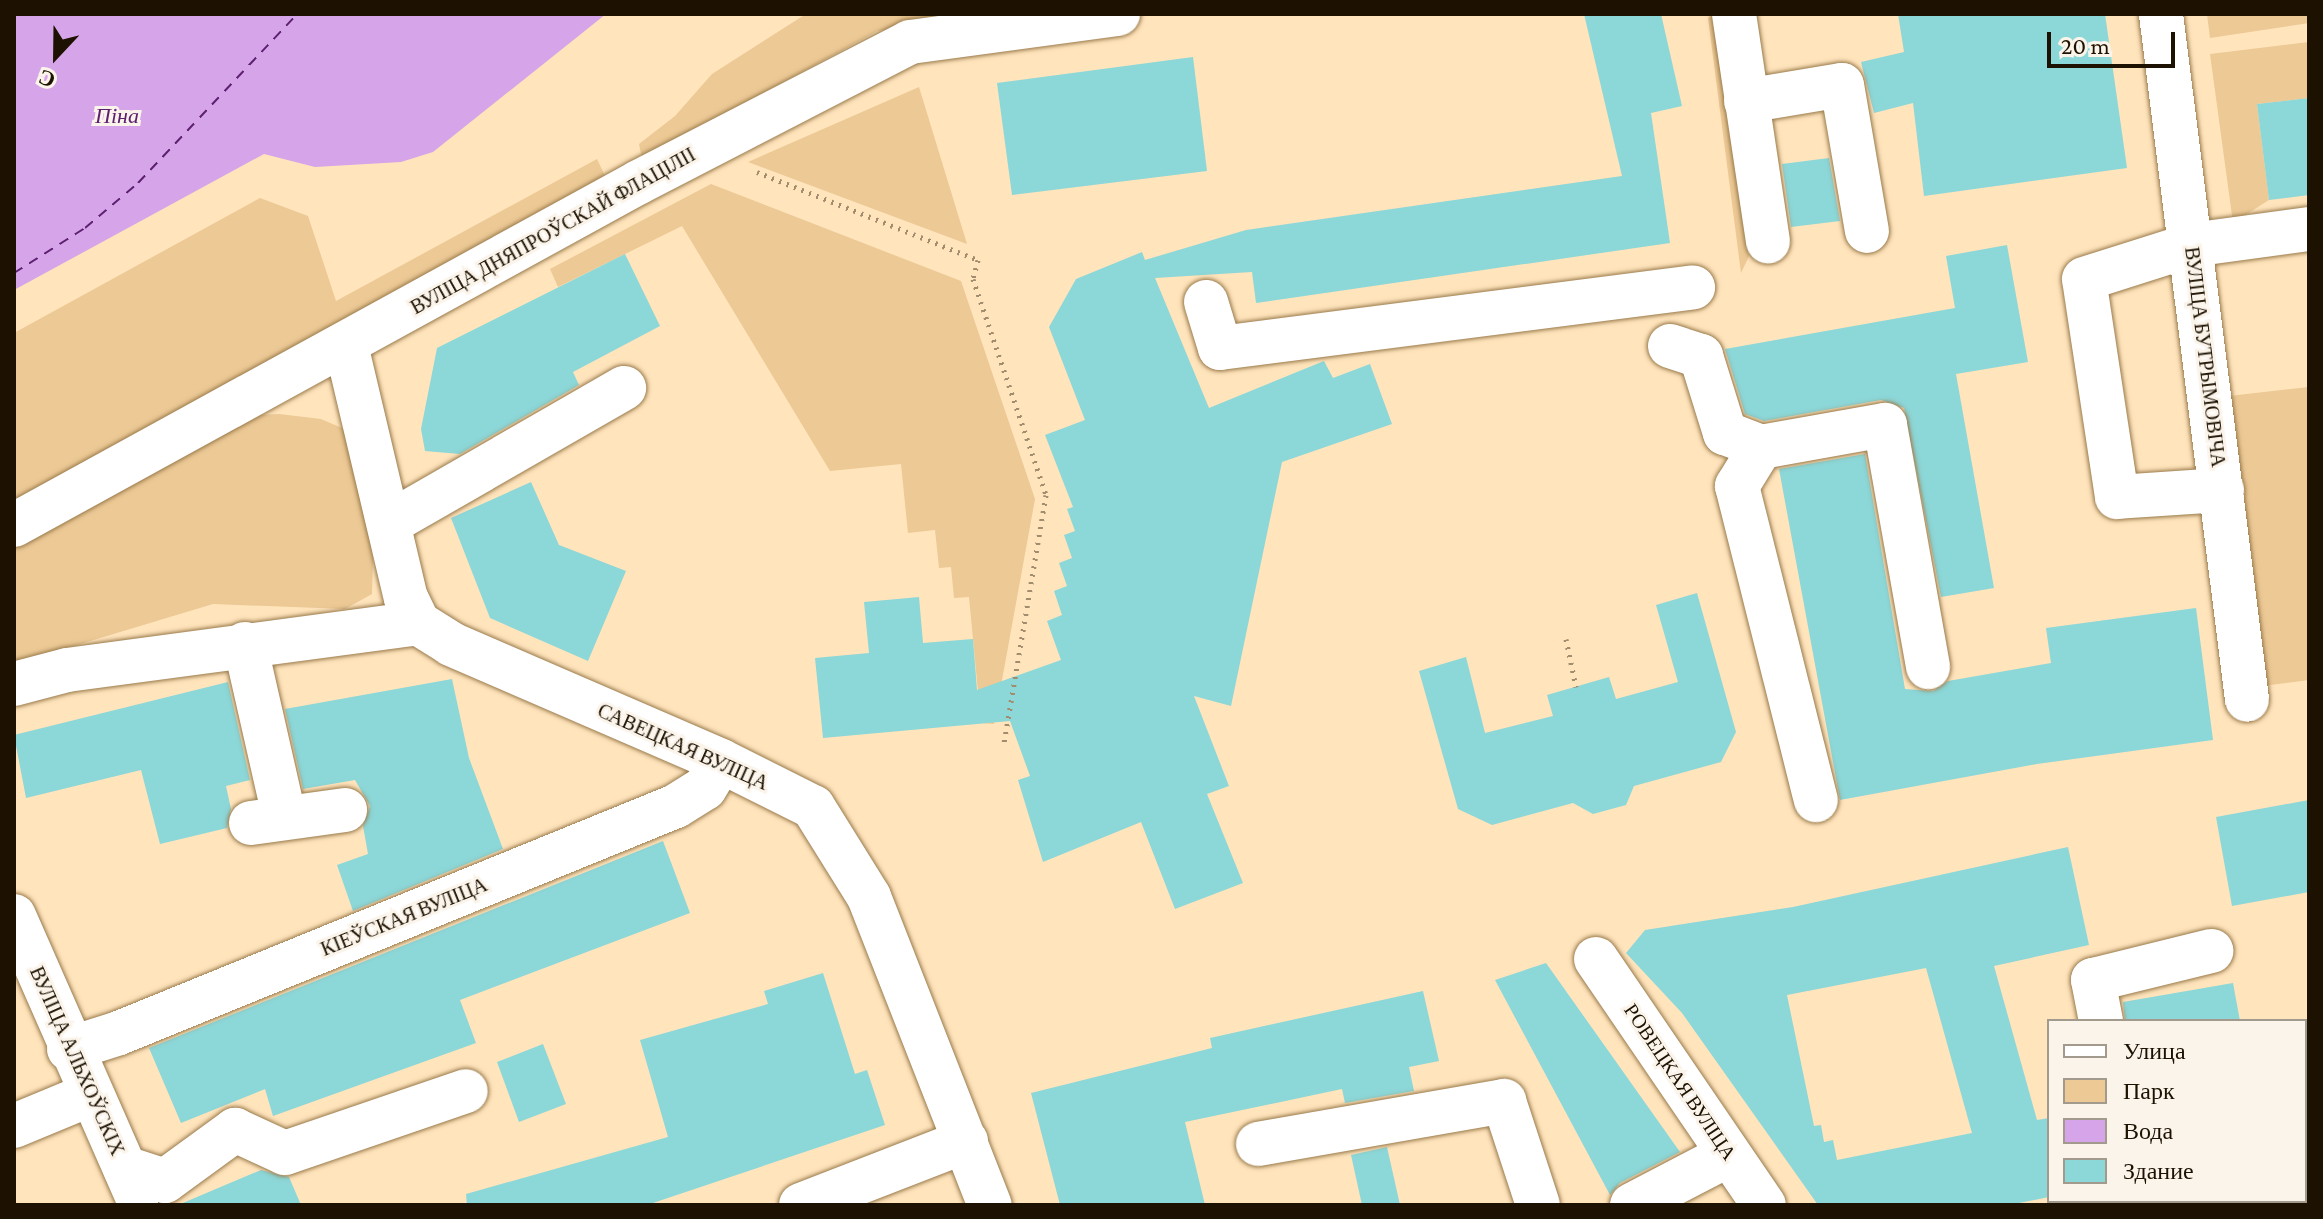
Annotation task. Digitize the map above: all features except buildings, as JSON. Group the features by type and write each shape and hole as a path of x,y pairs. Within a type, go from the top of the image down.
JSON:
{"street":[{"name":"ВУЛІЦА ДНЯПРОЎСКАЙ ФЛАЦІЛІІ","path":"14,525 639,182 910,42 1118,14"},
{"path":"1734,14 1768,241"},
{"name":"ВУЛІЦА БУТРЫМОВІЧА","path":"2161,14 2247,700"},
{"path":"1746,101 1842,85 1867,231"},
{"path":"2222,490 2117,497 2084,279 2191,245 2309,229"},
{"path":"1206,302 1220,348 1693,287"},
{"path":"14,684 67,670 418,623 406,598 391,522 346,345"},
{"path":"1670,346 1701,356 1725,433 1761,447 1885,425 1928,667"},
{"path":"391,522 624,388"},
{"path":"1761,447 1737,486 1816,800"},
{"name":"САВЕЦКАЯ ВУЛІЦА","path":"418,623 451,644 721,761 813,807 869,897 990,1205"},
{"path":"245,644 267,820 345,810"},
{"name":"КІЕЎСКАЯ ВУЛІЦА","path":"69,1049 676,806 705,788 721,761"},
{"name":"ВУЛІЦА АЛЬХОЎСКІХ","path":"14,916 89,1095 133,1186"},
{"path":"2101,1019 2093,980 2211,951"},
{"name":"РОВЕЦКАЯ ВУЛІЦА","path":"1596,959 1764,1205"},
{"path":"133,1186 165,1181 235,1130 285,1153 466,1091"},
{"path":"14,1126 89,1095"},
{"path":"1258,1144 1504,1101 1538,1205"},
{"path":"801,1205 966,1141"},
{"path":"1632,1205 1728,1155"}],"path":[{"path":"741,166 978,260 973,279 1046,495 1004,744"},
{"path":"1566,639 1576,687"}],"green space":[{"path":"806,14 1003,14 877,31 642,159 639,144 675,116 712,74"},
{"path":"1717,14 1753,248 1741,273 1708,18"},
{"path":"2207,14 2309,14 2309,23 2210,38"},
{"path":"2309,42 2309,98 2257,104 2269,200 2233,223 2210,54"},
{"path":"919,87 967,244 748,162"},
{"path":"597,159 606,178 14,515 14,333 260,198 308,216 336,301"},
{"path":"711,184 961,281 1035,499 994,724 981,723 969,597 954,598 951,567 939,568 935,530 908,533 901,464 830,471 682,226 558,287 550,269"},
{"path":"2309,387 2309,680 2262,686 2229,396"},
{"path":"279,414 321,419 356,434 373,558 372,594 345,609 213,604 14,664 14,544 256,415"}],"water":[{"name":"Піна","path":"14,14 606,14 433,152 401,162 315,167 264,154 14,290"}],"ferry route":[{"path":"14,273 85,228 138,183 297,14"}]}
